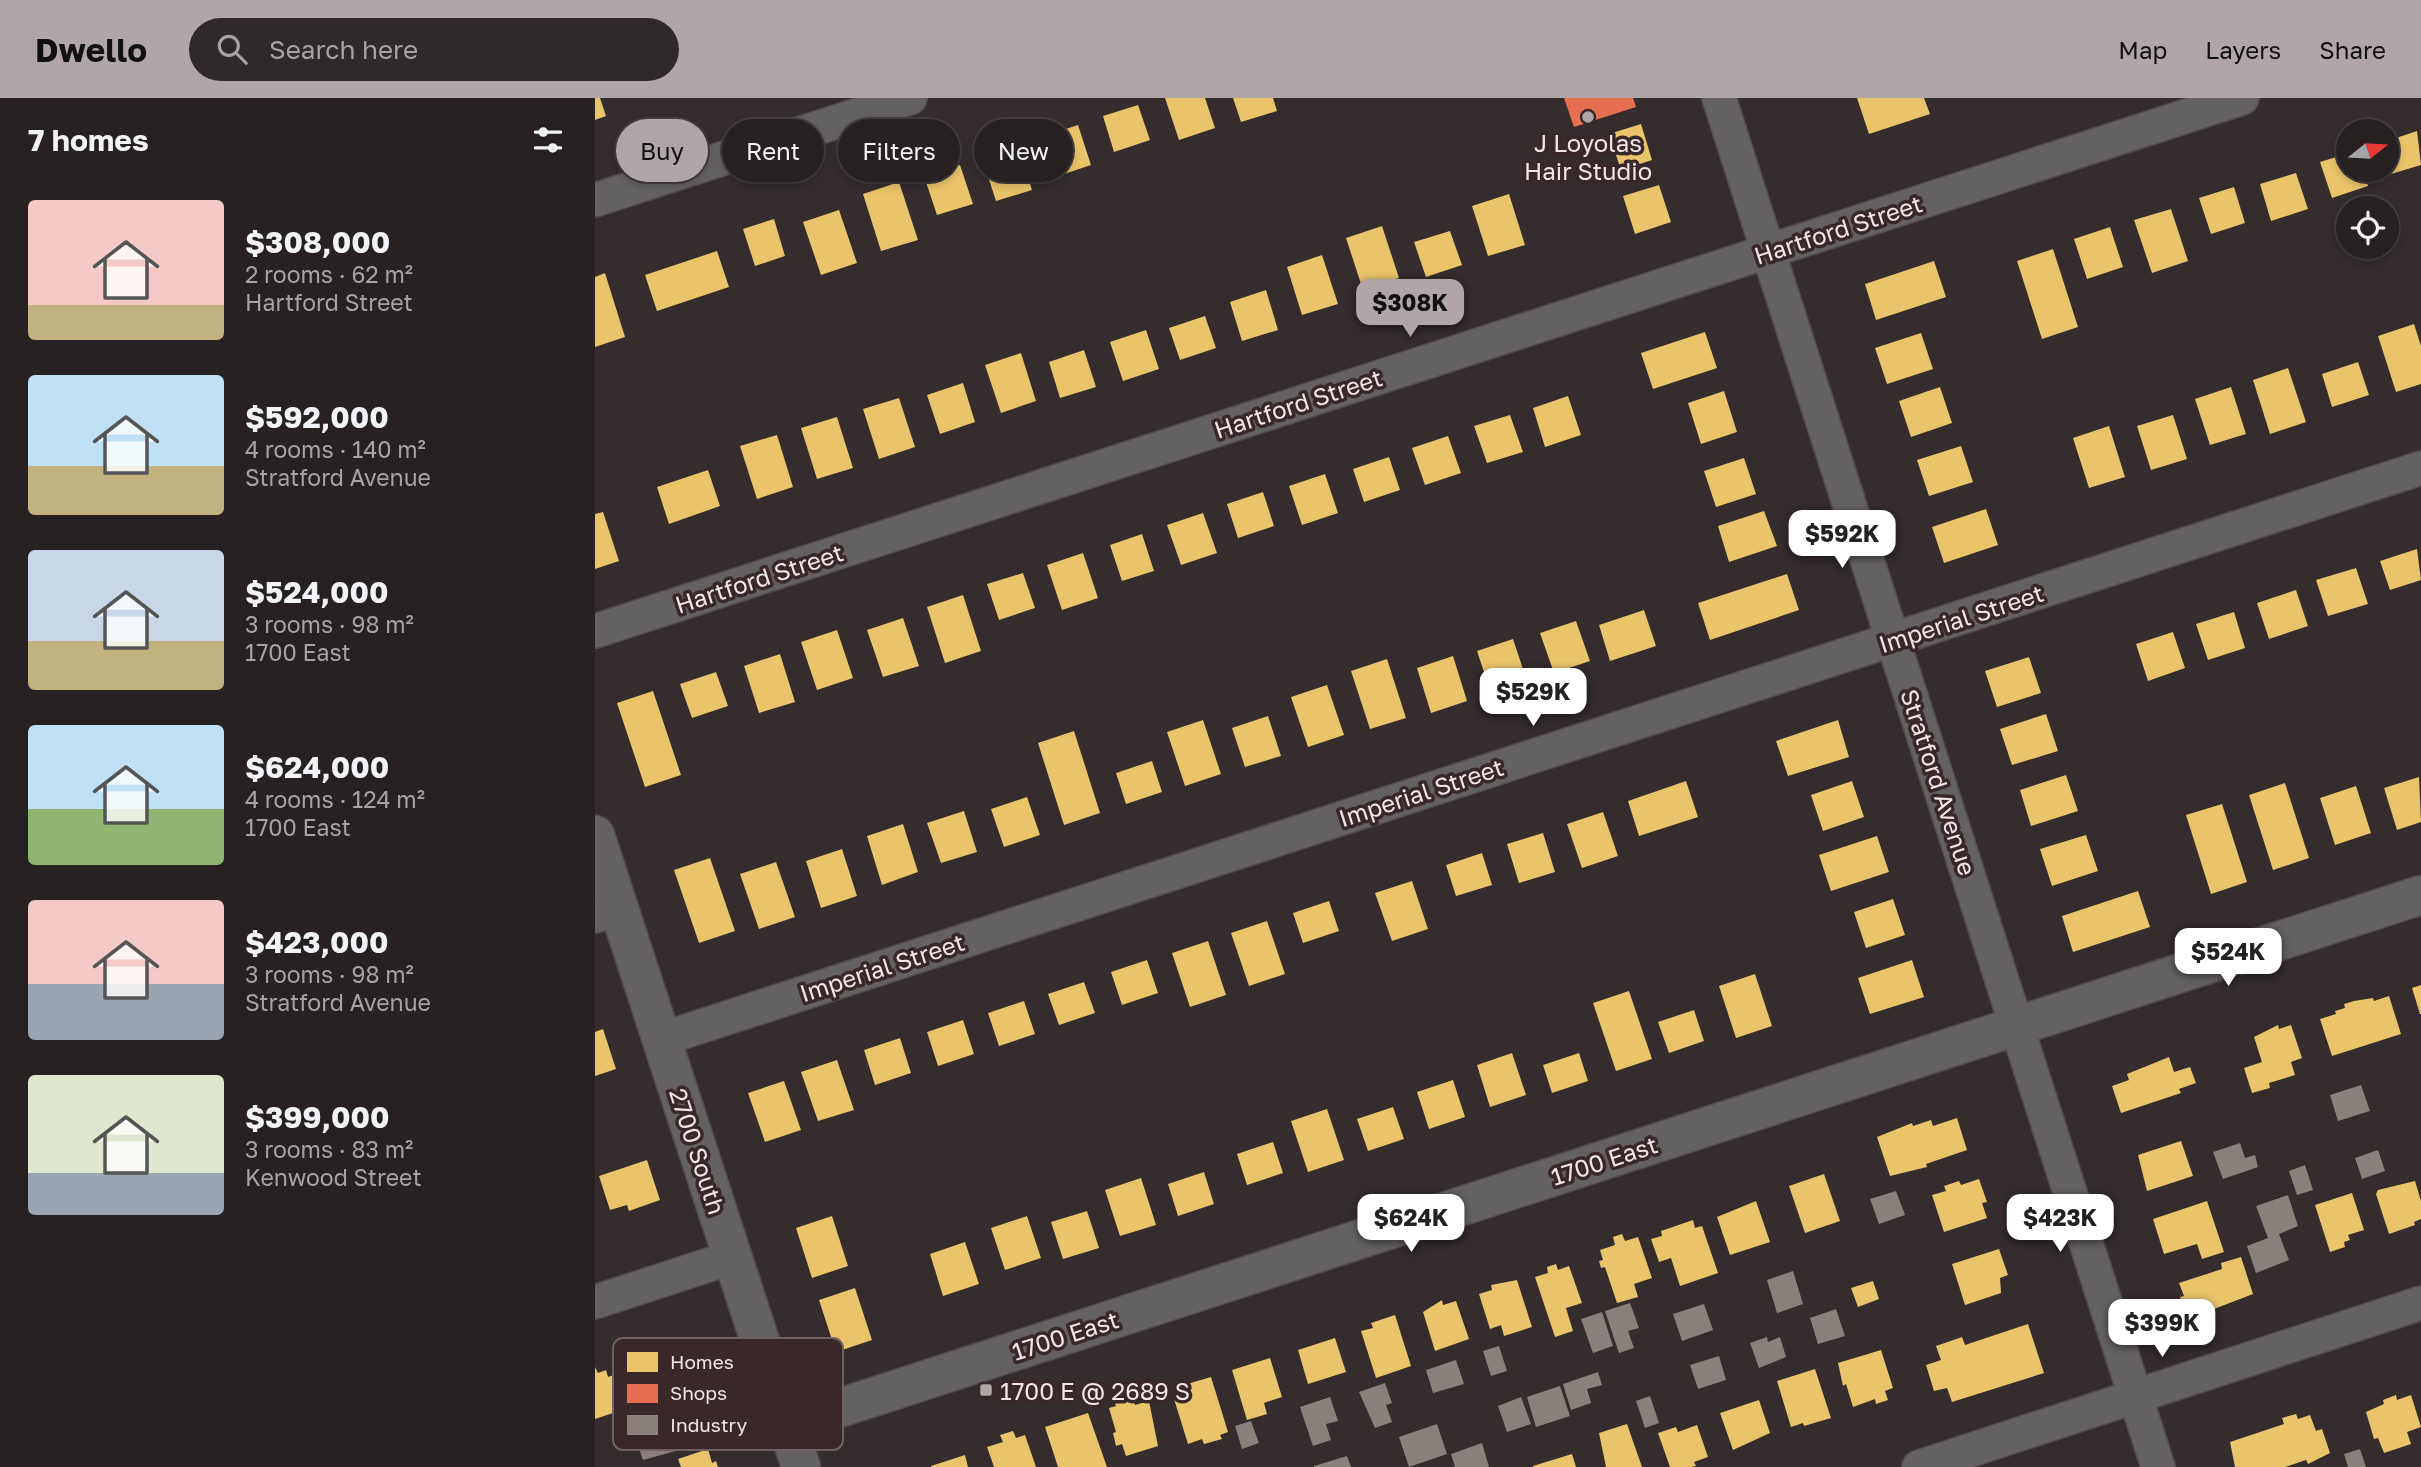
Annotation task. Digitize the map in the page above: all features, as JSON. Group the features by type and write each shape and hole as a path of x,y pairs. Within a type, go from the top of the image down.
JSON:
{"street":[{"path":"595,201 911,98"},
{"name":"Stratford Avenue","path":"1719,98 2017,1026 2024,1059 2158,1467"},
{"name":"Hartford Street","path":"595,631 2242,98"},
{"name":"Imperial Street","path":"662,1039 2421,468"},
{"name":"2700 South","path":"595,835 607,912 662,1039 759,1338"},
{"name":"1700 East","path":"843,1407 2421,895"},
{"path":"595,1302 733,1257"},
{"path":"1919,1467 2421,1303"},
{"name":"2700 South","path":"795,1450 801,1467"}],"building: Homes":[{"path":"595,98 600,98 606,116 595,120"},
{"path":"1165,98 1205,98 1215,128 1179,140"},
{"path":"1233,98 1273,98 1277,111 1241,122"},
{"path":"1857,98 1924,98 1930,114 1869,134"},
{"path":"1138,105 1150,140 1114,152 1103,116"},
{"path":"1641,124 1652,160 1621,170 1609,134"},
{"path":"1078,125 1091,165 1073,171 1073,127"},
{"path":"2417,131 2421,165 2399,172 2399,137"},
{"path":"2336,157 2336,182 2367,182 2368,186 2332,198 2320,162"},
{"path":"960,165 973,204 937,215 926,182 960,182"},
{"path":"2296,173 2308,209 2271,221 2260,184"},
{"path":"899,182 918,240 881,251 863,194"},
{"path":"990,182 1029,182 1032,190 996,201"},
{"path":"1659,185 1671,222 1635,234 1623,196"},
{"path":"2234,187 2245,223 2211,234 2199,198"},
{"path":"1509,194 1525,245 1488,256 1472,206"},
{"path":"2171,209 2188,261 2152,273 2134,220"},
{"path":"839,210 857,263 821,275 803,222"},
{"path":"774,219 785,256 755,266 743,229"},
{"path":"1382,226 1399,278 1363,290 1346,238"},
{"path":"2110,227 2123,267 2087,279 2074,239"},
{"path":"1450,231 1462,265 1426,277 1414,242"},
{"path":"2053,249 2078,327 2042,339 2017,261"},
{"path":"717,251 729,287 657,311 645,275"},
{"path":"1322,255 1338,304 1302,315 1287,267"},
{"path":"1934,261 1946,297 1876,320 1865,284"},
{"path":"605,273 625,337 595,347 595,277"},
{"path":"1266,290 1278,330 1242,341 1230,302"},
{"path":"1205,316 1216,348 1180,360 1169,328"},
{"path":"2414,324 2421,346 2421,384 2396,392 2378,336"},
{"path":"1146,330 1159,369 1123,381 1110,342"},
{"path":"1705,332 1717,368 1653,389 1641,353"},
{"path":"1921,333 1933,369 1887,384 1875,348"},
{"path":"1084,350 1096,387 1060,398 1049,362"},
{"path":"1021,353 1036,401 1001,413 985,365"},
{"path":"2358,362 2369,395 2332,407 2322,374"},
{"path":"2288,368 2306,422 2270,434 2253,380"},
{"path":"963,383 975,422 940,434 927,395"},
{"path":"1940,387 1952,423 1911,437 1899,401"},
{"path":"2231,387 2246,434 2210,445 2195,399"},
{"path":"1724,391 1737,432 1701,444 1688,403"},
{"path":"1568,396 1581,435 1545,447 1533,408"},
{"path":"899,398 915,447 879,459 863,409"},
{"path":"1510,415 1523,452 1487,463 1474,426"},
{"path":"2173,415 2187,459 2151,470 2137,426"},
{"path":"837,417 853,468 817,479 801,428"},
{"path":"2109,426 2125,477 2089,488 2073,438"},
{"path":"777,435 793,487 757,499 740,446"},
{"path":"1448,436 1461,473 1425,485 1412,448"},
{"path":"1961,446 1973,482 1929,496 1917,460"},
{"path":"1389,457 1400,490 1364,502 1353,469"},
{"path":"1744,458 1756,494 1716,507 1704,471"},
{"path":"708,470 720,506 669,524 657,487"},
{"path":"1325,474 1338,513 1302,525 1289,486"},
{"path":"1263,492 1274,526 1238,538 1227,504"},
{"path":"1986,509 1998,545 1944,563 1932,527"},
{"path":"1764,511 1777,546 1729,562 1718,526"},
{"path":"603,512 619,561 595,569 595,514"},
{"path":"1203,513 1217,553 1181,565 1167,525"},
{"path":"1142,534 1154,571 1122,581 1110,545"},
{"path":"2417,549 2421,580 2390,590 2380,561"},
{"path":"1083,553 1098,598 1062,610 1047,565"},
{"path":"2356,568 2368,604 2328,616 2316,580"},
{"path":"1023,573 1035,608 999,620 987,584"},
{"path":"1787,574 1799,610 1710,640 1698,603"},
{"path":"2296,590 2308,626 2269,639 2257,603"},
{"path":"963,595 981,651 945,663 927,607"},
{"path":"1644,610 1656,646 1610,661 1599,625"},
{"path":"2234,612 2245,648 2208,660 2196,624"},
{"path":"903,618 919,666 883,677 867,630"},
{"path":"1576,621 1590,661 1554,673 1540,633"},
{"path":"837,630 853,678 817,690 801,642"},
{"path":"2173,632 2185,668 2148,681 2136,644"},
{"path":"1513,639 1527,681 1491,693 1477,651"},
{"path":"780,654 795,702 759,713 744,666"},
{"path":"1453,656 1467,701 1431,713 1417,668"},
{"path":"2029,657 2041,693 1997,707 1985,671"},
{"path":"1387,659 1406,718 1370,729 1351,671"},
{"path":"716,672 728,706 692,718 680,684"},
{"path":"1327,685 1344,735 1308,747 1291,697"},
{"path":"653,691 681,775 645,787 617,703"},
{"path":"2046,714 2058,751 2012,765 2000,729"},
{"path":"1268,716 1281,756 1245,767 1232,728"},
{"path":"1203,720 1221,774 1185,786 1167,732"},
{"path":"1838,720 1849,757 1788,776 1776,741"},
{"path":"1074,731 1100,813 1064,825 1038,743"},
{"path":"1152,761 1162,792 1126,804 1116,773"},
{"path":"2066,775 2078,811 2031,826 2020,790"},
{"path":"2419,777 2421,822 2397,830 2384,788"},
{"path":"1686,781 1698,817 1639,836 1628,801"},
{"path":"1852,781 1864,817 1823,831 1811,795"},
{"path":"2285,783 2309,858 2273,870 2249,795"},
{"path":"2356,786 2371,833 2335,845 2320,798"},
{"path":"1027,797 1040,835 1004,847 991,809"},
{"path":"2222,804 2247,882 2211,894 2186,815"},
{"path":"964,811 977,852 941,863 927,823"},
{"path":"1603,812 1618,856 1582,868 1567,824"},
{"path":"903,824 918,872 882,885 867,836"},
{"path":"1543,833 1555,872 1519,883 1507,844"},
{"path":"2086,835 2098,871 2052,886 2040,849"},
{"path":"1877,836 1889,872 1831,891 1819,855"},
{"path":"842,849 857,896 821,908 806,861"},
{"path":"1482,853 1492,885 1456,896 1446,865"},
{"path":"710,858 735,931 699,943 674,870"},
{"path":"776,862 795,917 759,929 740,874"},
{"path":"1412,881 1428,929 1392,941 1375,893"},
{"path":"2138,891 2150,927 2073,952 2062,916"},
{"path":"1893,899 1905,935 1866,948 1854,912"},
{"path":"1329,901 1339,931 1303,943 1293,913"},
{"path":"1267,921 1285,974 1249,986 1231,933"},
{"path":"1208,941 1226,995 1190,1007 1172,953"},
{"path":"1147,960 1158,993 1122,1005 1111,972"},
{"path":"1912,960 1924,997 1870,1014 1858,978"},
{"path":"1755,974 1772,1026 1736,1038 1719,986"},
{"path":"1084,982 1095,1013 1059,1025 1048,994"},
{"path":"2421,985 2421,1014 2420,1014 2412,988"},
{"path":"1629,991 1652,1059 1616,1071 1593,1003"},
{"path":"2389,996 2401,1034 2332,1056 2320,1019 2336,1014 2335,1011 2345,1008 2344,1004 2373,998 2374,1001"},
{"path":"1024,1001 1035,1034 999,1046 988,1013"},
{"path":"1694,1010 1704,1041 1669,1053 1658,1022"},
{"path":"963,1020 974,1054 938,1066 927,1032"},
{"path":"2278,1025 2279,1029 2291,1025 2302,1058 2291,1062 2295,1075 2269,1083 2270,1088 2252,1093 2244,1068 2262,1062 2254,1037"},
{"path":"603,1029 616,1069 595,1076 595,1032"},
{"path":"900,1038 911,1073 875,1085 864,1050"},
{"path":"1512,1053 1526,1095 1490,1107 1477,1065"},
{"path":"1579,1053 1588,1081 1552,1093 1543,1065"},
{"path":"2169,1057 2174,1072 2190,1067 2196,1083 2179,1089 2181,1093 2121,1113 2112,1086 2129,1080 2127,1074"},
{"path":"837,1060 854,1110 818,1121 801,1072"},
{"path":"1453,1080 1465,1117 1429,1129 1417,1092"},
{"path":"784,1081 801,1130 765,1142 748,1093"},
{"path":"1393,1107 1404,1139 1368,1151 1357,1119"},
{"path":"1327,1109 1344,1160 1308,1172 1291,1121"},
{"path":"1957,1118 1967,1150 1926,1164 1927,1167 1890,1176 1877,1137 1912,1123 1913,1126 1931,1120 1933,1126"},
{"path":"2181,1141 2193,1176 2147,1191 2138,1155"},
{"path":"1273,1142 1283,1173 1247,1185 1237,1154"},
{"path":"647,1160 660,1200 629,1211 627,1205 610,1210 599,1176"},
{"path":"1204,1172 1214,1204 1178,1216 1168,1184"},
{"path":"1824,1174 1840,1221 1805,1233 1789,1186"},
{"path":"1141,1178 1156,1225 1120,1236 1105,1190"},
{"path":"1979,1179 1987,1202 1982,1203 1987,1218 1944,1232 1932,1195 1946,1191 1944,1186 1959,1181 1961,1185"},
{"path":"2415,1181 2421,1201 2421,1219 2414,1222 2415,1225 2389,1234 2376,1194 2378,1190"},
{"path":"2352,1193 2364,1230 2348,1235 2350,1240 2344,1242 2345,1247 2330,1252 2315,1205"},
{"path":"1756,1201 1770,1242 1730,1255 1717,1217"},
{"path":"2207,1201 2224,1252 2202,1259 2197,1244 2164,1254 2153,1219"},
{"path":"1087,1211 1099,1248 1063,1259 1051,1222"},
{"path":"832,1216 848,1266 812,1278 796,1228"},
{"path":"1027,1216 1041,1258 1005,1270 991,1228"},
{"path":"1693,1220 1695,1228 1702,1226 1718,1273 1680,1286 1671,1258 1659,1262 1651,1239 1662,1236 1661,1231"},
{"path":"1622,1234 1625,1241 1638,1237 1652,1278 1634,1284 1638,1297 1617,1303 1605,1267 1601,1268 1599,1261 1603,1260 1600,1250 1615,1245 1613,1237"},
{"path":"965,1242 979,1284 943,1296 930,1254"},
{"path":"1999,1249 2008,1275 2000,1278 2001,1293 1965,1305 1952,1264"},
{"path":"2241,1257 2253,1294 2188,1319 2180,1297 2184,1296 2179,1283 2222,1269 2221,1263"},
{"path":"1556,1264 1558,1270 1569,1266 1582,1303 1566,1308 1573,1331 1555,1337 1535,1277 1548,1273 1547,1267"},
{"path":"1517,1280 1532,1327 1504,1336 1501,1325 1490,1329 1479,1294 1492,1290 1491,1285"},
{"path":"1873,1281 1879,1299 1858,1307 1851,1288"},
{"path":"855,1288 872,1340 843,1350 843,1338 831,1338 819,1300"},
{"path":"1442,1300 1443,1305 1456,1301 1469,1339 1435,1351 1423,1312"},
{"path":"1395,1315 1411,1366 1376,1378 1361,1331 1373,1328 1371,1323"},
{"path":"2028,1324 2044,1373 1952,1402 1947,1388 1934,1391 1926,1365 1941,1360 1936,1346 1962,1337 1965,1345"},
{"path":"1335,1338 1346,1372 1308,1384 1298,1350"},
{"path":"1881,1350 1893,1388 1885,1391 1888,1400 1876,1404 1875,1399 1853,1407 1846,1384 1843,1386 1838,1363"},
{"path":"1270,1358 1282,1397 1264,1403 1267,1414 1247,1420 1232,1370"},
{"path":"595,1367 598,1373 606,1370 608,1377 613,1375 613,1413 595,1419"},
{"path":"1815,1369 1831,1418 1791,1427 1777,1381"},
{"path":"1211,1377 1228,1432 1220,1435 1222,1439 1204,1444 1202,1439 1188,1444 1174,1399 1186,1395 1187,1384"},
{"path":"1131,1393 1135,1405 1149,1401 1158,1446 1126,1456 1122,1444 1116,1446 1113,1433 1116,1432 1109,1408 1116,1406 1113,1398"},
{"path":"2396,1395 2397,1400 2411,1395 2421,1427 2407,1432 2411,1444 2384,1453 2378,1438 2374,1439 2366,1412"},
{"path":"1759,1400 1770,1433 1733,1450 1720,1413"},
{"path":"1088,1413 1107,1467 1058,1467 1045,1427"},
{"path":"2296,1414 2298,1419 2310,1415 2316,1431 2322,1429 2330,1453 2308,1464 2306,1460 2285,1467 2235,1467 2230,1442 2284,1424 2282,1418"},
{"path":"1627,1424 1642,1467 1606,1467 1599,1433"},
{"path":"1697,1425 1708,1457 1694,1462 1696,1466 1670,1467 1658,1433 1676,1427 1678,1432"},
{"path":"1013,1431 1016,1438 1025,1435 1036,1467 994,1467 987,1447 1003,1442 1000,1435"},
{"path":"708,1450 712,1463 716,1461 718,1467 681,1467 678,1459"},
{"path":"1572,1454 1576,1467 1533,1467 1533,1466"},
{"path":"965,1455 968,1467 931,1467 931,1466"}],"building: Shops":[{"name":"J Loyolas Hair Studio","path":"1564,98 1633,98 1636,107 1574,127"}],"building: Industry":[{"path":"2361,1085 2370,1111 2338,1121 2330,1095"},
{"path":"2240,1143 2245,1158 2255,1155 2258,1167 2223,1179 2213,1152"},
{"path":"2378,1150 2385,1171 2362,1179 2355,1158"},
{"path":"2305,1165 2313,1190 2297,1195 2289,1171"},
{"path":"1896,1191 1905,1215 1879,1224 1870,1199"},
{"path":"2288,1195 2298,1226 2279,1234 2289,1260 2256,1273 2247,1246 2268,1238 2256,1206"},
{"path":"1793,1271 1803,1304 1777,1313 1767,1280"},
{"path":"1630,1303 1639,1328 1628,1331 1634,1348 1619,1353 1605,1311"},
{"path":"1704,1304 1713,1330 1682,1341 1673,1314"},
{"path":"1836,1309 1845,1336 1818,1344 1810,1318"},
{"path":"1602,1312 1613,1346 1593,1353 1581,1319"},
{"path":"1767,1337 1768,1342 1780,1337 1786,1357 1759,1368 1750,1343"},
{"path":"1499,1346 1507,1371 1491,1376 1483,1351"},
{"path":"1719,1356 1726,1380 1698,1389 1690,1365"},
{"path":"1456,1360 1464,1384 1433,1393 1426,1370"},
{"path":"1598,1372 1602,1385 1587,1389 1591,1403 1571,1410 1563,1384"},
{"path":"1385,1383 1392,1403 1386,1405 1392,1422 1375,1428 1359,1392"},
{"path":"1560,1386 1570,1416 1536,1427 1527,1397"},
{"path":"1650,1396 1659,1423 1645,1428 1636,1401"},
{"path":"1330,1397 1338,1421 1326,1424 1331,1440 1313,1446 1300,1407"},
{"path":"1521,1397 1531,1424 1507,1432 1498,1406"},
{"path":"1251,1421 1259,1443 1242,1449 1235,1426"},
{"path":"1437,1424 1447,1454 1409,1467 1399,1437"},
{"path":"1482,1443 1489,1467 1455,1467 1451,1454"},
{"path":"2360,1449 2366,1467 2348,1467 2344,1454"},
{"path":"640,1450 679,1450 643,1460"},
{"path":"1347,1456 1351,1467 1314,1467 1314,1466"}],"place":[{"name":"J Loyolas Hair Studio","path":"1588,117"},
{"name":"1700 E @ 2689 S","path":"986,1390"}]}
